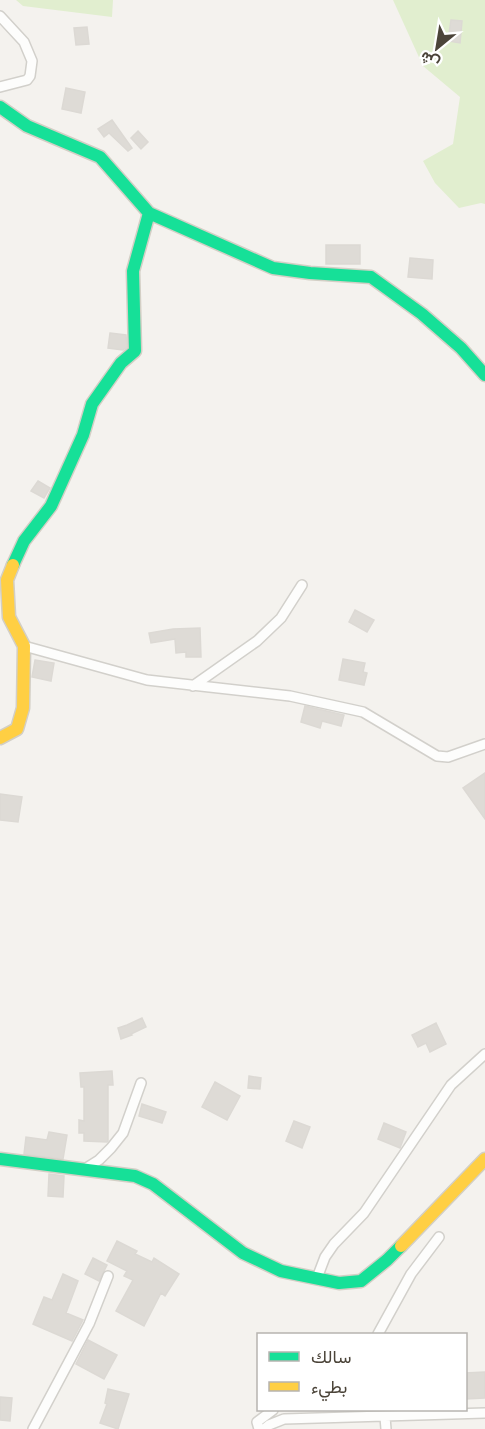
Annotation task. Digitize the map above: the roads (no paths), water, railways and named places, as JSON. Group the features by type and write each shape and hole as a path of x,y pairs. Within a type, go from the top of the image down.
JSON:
{"street":[{"path":"0,16 24,42 32,61 30,76 27,80 0,87"},
{"path":"0,106 27,126 100,157 150,213 238,254 273,268 370,277 422,314 461,348 485,375"},
{"path":"0,738 16,729 23,708 24,646 9,617 6,579 24,541 51,506 83,435 92,404 121,363 135,351 133,271 150,213"},
{"path":"193,686 257,641 281,618 302,585"},
{"path":"24,646 147,680 291,696 363,712 437,756 448,757 485,744"},
{"path":"317,1278 325,1257 334,1244 364,1213 451,1085 485,1054"},
{"path":"83,1170 99,1160 123,1133 141,1083"},
{"path":"0,1159 135,1176 153,1184 243,1253 281,1271 339,1283 361,1281 387,1260 485,1159"},
{"path":"379,1333 411,1274 439,1237"},
{"path":"33,1429 89,1324 108,1276"},
{"path":"259,1429 257,1422 272,1411"},
{"path":"264,1429 284,1419 485,1413"},
{"path":"385,1417 386,1429"}]}
